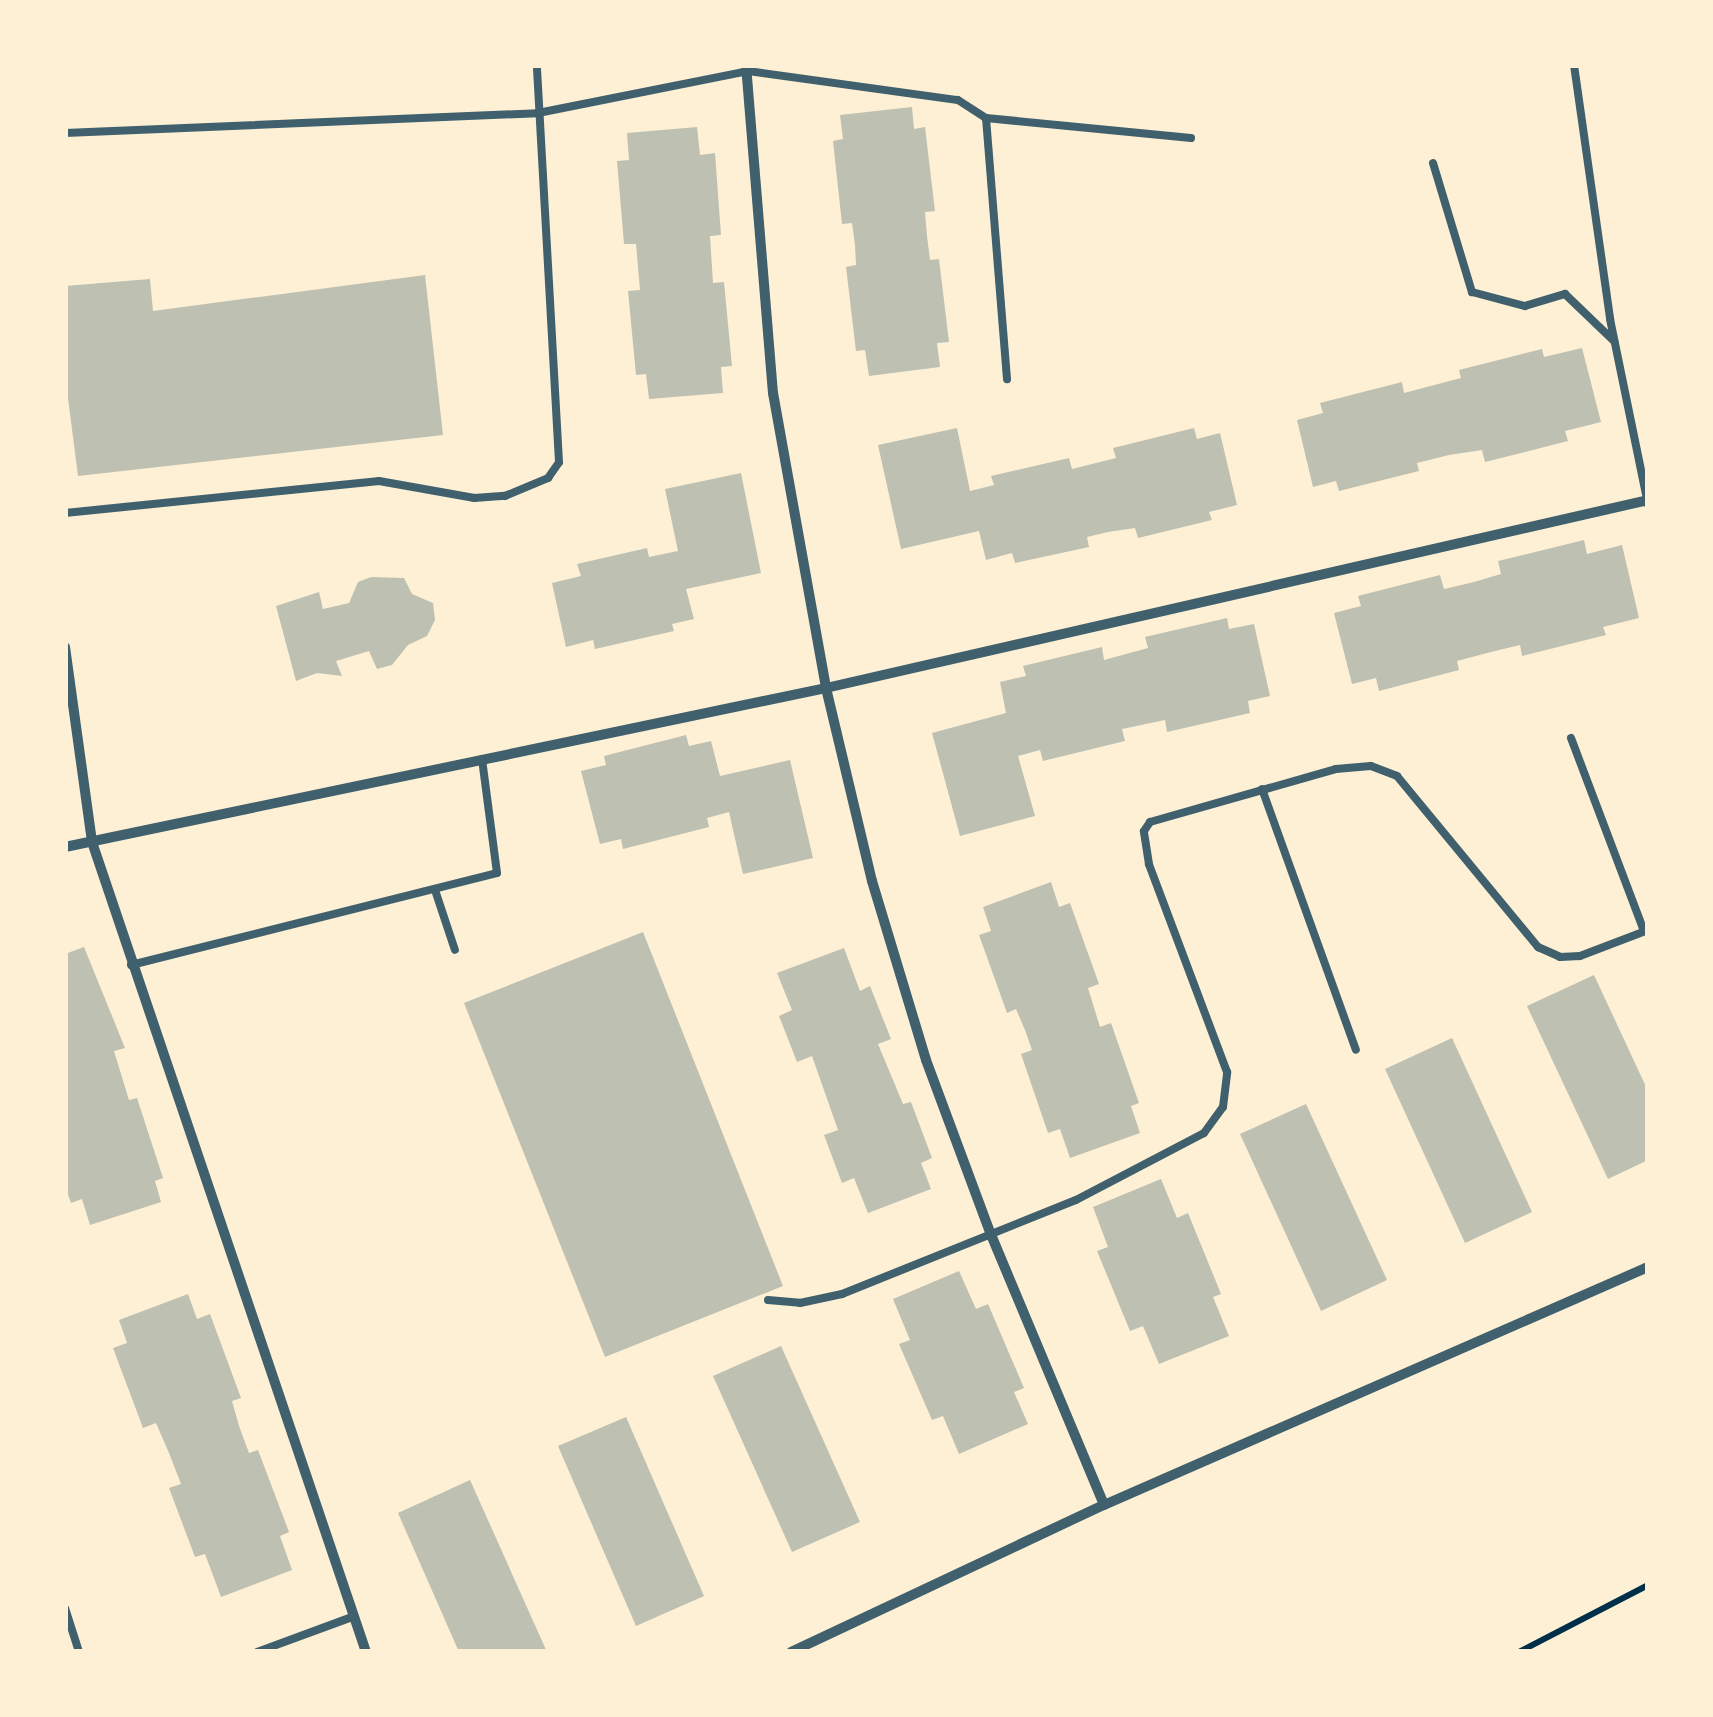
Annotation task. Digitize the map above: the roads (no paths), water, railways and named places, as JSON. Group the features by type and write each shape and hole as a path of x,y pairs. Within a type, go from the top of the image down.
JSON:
{"street":[{"path":"747,68 773,393 826,688 872,881 921,1042 992,1237 1104,1505"},
{"path":"65,847 826,688 1648,502"},
{"path":"65,647 92,842 366,1652"},
{"path":"791,1652 1104,1505 1648,1268"}],"lane":[{"path":"65,513 379,481 474,498 505,496 548,478 559,462 537,65"},
{"path":"1574,65 1614,341 1648,502"},
{"path":"65,134 538,113 747,68 906,89 958,100 986,118 1191,138"},
{"path":"986,118 1006,379"},
{"path":"1433,163 1472,292 1525,306 1565,294 1614,341"},
{"path":"768,1300 800,1303 842,1294 992,1237 1178,1152 1204,1134 1223,1107 1227,1072 1149,864 1144,831 1150,822 1336,769 1370,766 1398,776 1538,948 1560,957 1580,956 1646,931 1571,738"},
{"path":"131,965 498,873 482,759"},
{"path":"1262,789 1356,1050"},
{"path":"436,890 456,950"},
{"path":"65,1608 78,1652"},
{"path":"257,1652 352,1617"}]}
